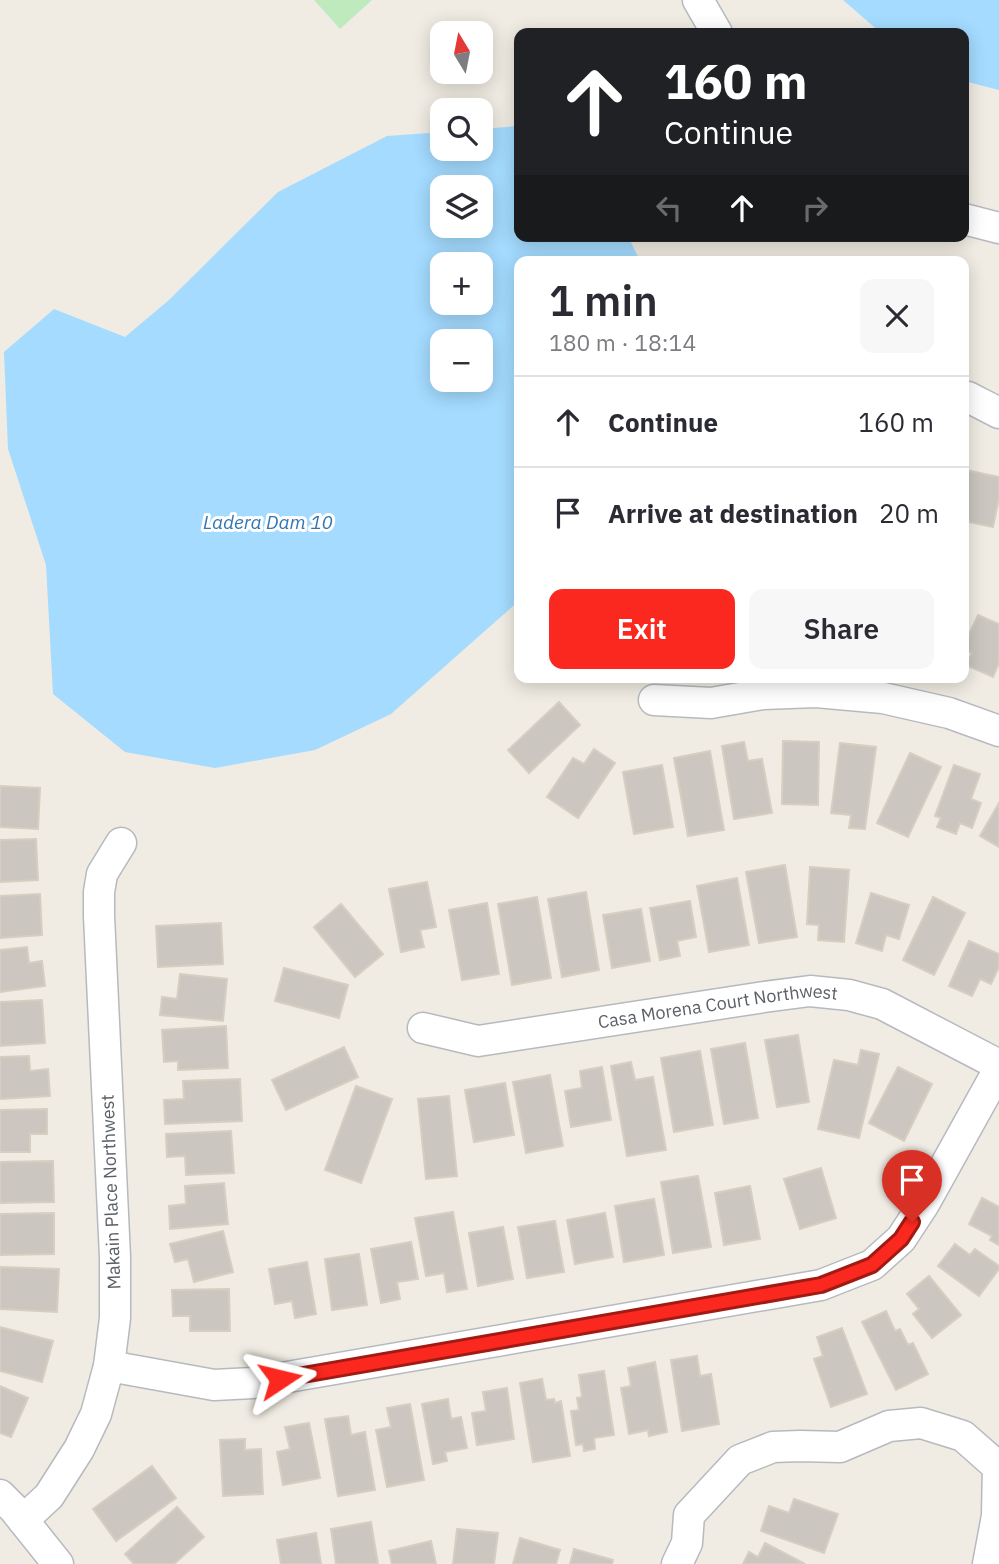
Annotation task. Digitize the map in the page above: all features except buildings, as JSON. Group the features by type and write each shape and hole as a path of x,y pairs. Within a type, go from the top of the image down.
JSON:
{"street":[{"path":"698,0 714,28"},
{"path":"969,220 999,228"},
{"path":"969,398 999,413"},
{"path":"654,700 711,703 763,694 816,692 883,698 949,713 999,731"},
{"name":"Makain Place Northwest","path":"23,1520 49,1496 79,1448 96,1415 109,1366 115,1308 115,1257 99,892 106,865 121,843"},
{"name":"Casa Morena Court Northwest","path":"423,1028 478,1041 810,992 849,995 882,1004 999,1067"},
{"path":"109,1366 214,1385 253,1383 821,1285 872,1265 901,1239 924,1204 999,1067"},
{"path":"677,1564 687,1543 690,1515 740,1460 774,1447 840,1447 889,1426 921,1423 963,1436 998,1467 998,1516 988,1564"},
{"path":"0,1495 58,1564"}],"green space":[{"path":"314,0 372,0 340,29"}],"water":[{"path":"843,0 999,0 999,90 969,82 969,28 875,28"},
{"name":"Ladera Dam 10","path":"514,126 514,242 631,242 638,256 514,256 514,605 391,714 315,750 215,768 125,752 53,694 46,565 8,449 4,352 54,309 125,337 169,300 278,192 387,136 430,133 430,161 493,161 493,128"}],"route":[{"path":"280,1379 821,1285 872,1265 901,1239 912,1222"}]}
